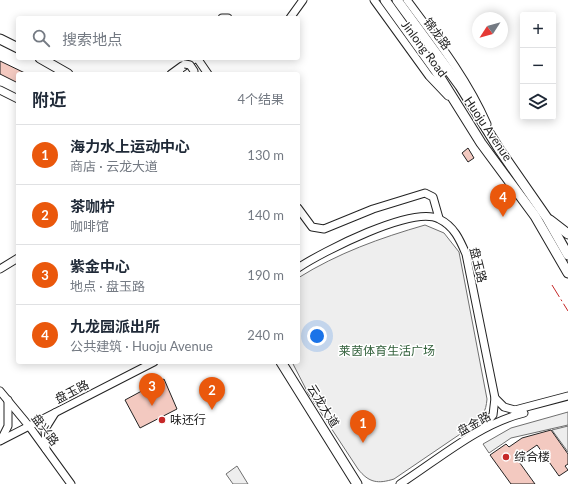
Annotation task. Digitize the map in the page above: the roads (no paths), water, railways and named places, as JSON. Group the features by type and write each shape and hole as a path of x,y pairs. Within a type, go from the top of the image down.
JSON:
{"main road":[{"name":"Huoju Avenue","path":"385,0 436,71 481,143 535,216 568,273"},
{"name":"锦龙路","path":"397,0 444,63"},
{"path":"0,39 16,47"},
{"path":"44,60 64,72"},
{"name":"Huoju Avenue","path":"444,63 498,150 547,218 568,255"},
{"path":"535,216 547,218 568,234"},
{"name":"云龙大道","path":"282,364 354,481"}],"street":[{"path":"291,16 303,0"},
{"name":"Jinlong Road","path":"374,0 429,76 460,109"},
{"path":"407,0 450,58 480,107 498,150"},
{"path":"179,72 180,69 193,60"},
{"path":"198,60 206,72"},
{"path":"174,72 185,64 193,68 194,72"},
{"path":"0,90 16,98"},
{"path":"300,211 312,227 324,228 374,209 425,193 433,197 439,218 418,216 375,229 319,254 300,267"},
{"name":"盘玉路","path":"439,218 457,233 466,254 495,398"},
{"path":"0,269 16,259"},
{"name":"盘玉路","path":"1,441 150,364"},
{"name":"盘兴路","path":"0,390 29,426 71,484"},
{"path":"495,398 504,408 515,410 568,396"},
{"path":"479,432 493,415 495,398"},
{"path":"1,441 8,426 8,400"},
{"name":"盘金路","path":"400,484 479,432 515,415 568,401"},
{"path":"46,449 46,429 55,413"}],"place":[{"name":"九龙园派出所","path":"503,217"},
{"name":"紫金中心","path":"152,406"},
{"name":"茶咖柠","path":"212,410"},
{"name":"味还行","path":"162,420"},
{"name":"海力水上运动中心","path":"363,443"},
{"name":"综合楼","path":"506,457"}],"park label":[{"name":"莱茵体育生活广场","path":"387,351"}]}
